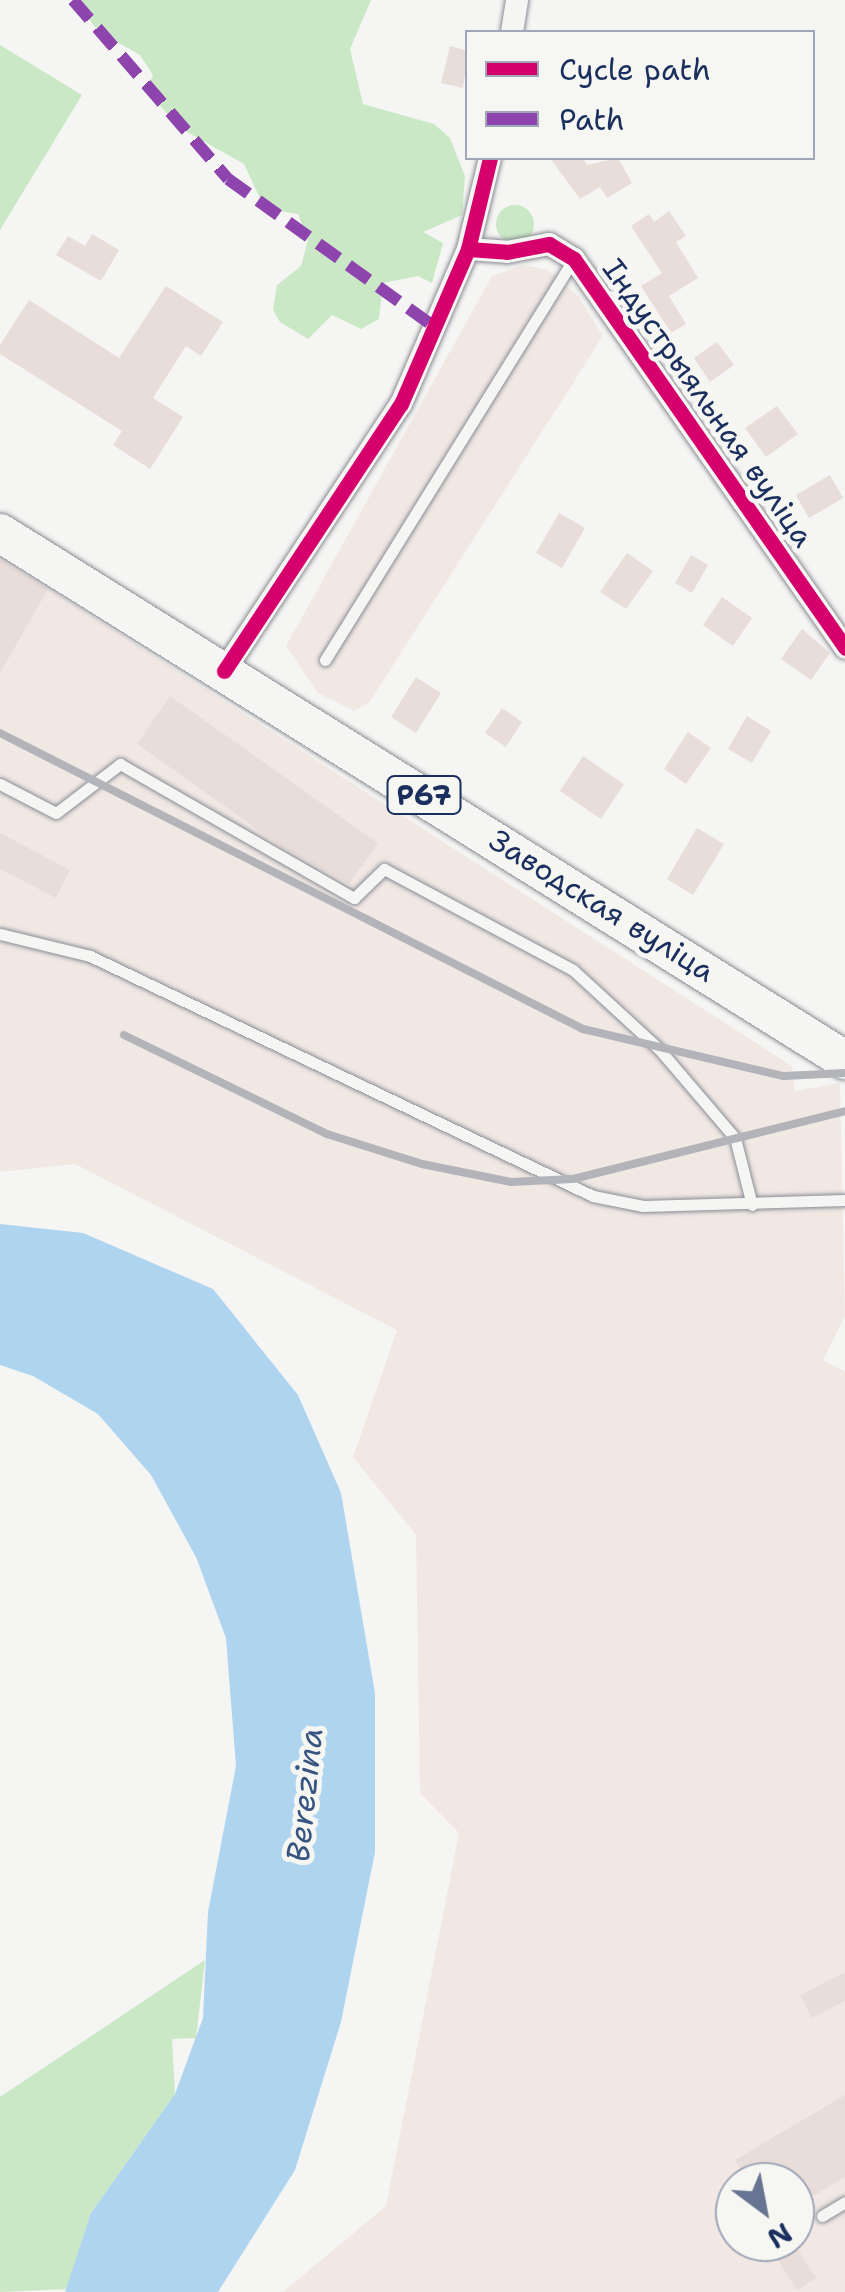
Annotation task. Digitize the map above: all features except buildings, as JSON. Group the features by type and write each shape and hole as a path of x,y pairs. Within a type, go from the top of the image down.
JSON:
{"main road":[{"name":"Заводская вуліца","path":"0,533 845,1060"}],"street":[{"path":"512,30 517,0"},
{"path":"224,671 401,404 468,248 490,160"},
{"name":"Індустрыяльная вуліца","path":"468,248 507,252 549,244 574,260 845,648"}],"lane":[{"path":"325,660 574,260"},
{"path":"0,784 56,814 120,764 354,898 384,869 573,970 658,1049 735,1138 752,1205"},
{"path":"0,934 90,956 594,1196 643,1206 845,1200"},
{"path":"822,2216 845,2202"}],"shaded area":[{"path":"523,265 548,270 578,296 603,336 369,703 354,711 318,693 286,646 492,276"},
{"path":"0,557 792,1066 795,1091 840,1083 845,1316 823,1360 845,1372 845,2292 283,2292 386,2206 459,1833 420,1793 416,1535 353,1457 397,1330 75,1164 0,1172"}],"green space":[{"path":"74,0 371,0 350,49 363,104 434,124 450,138 465,176 462,215 423,232 443,243 432,283 418,276 383,283 379,319 361,329 332,315 308,339 280,322 273,310 277,285 301,266 308,240 298,214 265,209 244,164 180,128 154,99 148,86 153,75 140,55 98,31"},
{"path":"0,45 82,95 0,230"},
{"path":"515,205 528,211 534,224 528,237 515,243 502,237 496,224 502,211"},
{"path":"205,1960 196,2038 172,2039 175,2094 91,2213 68,2289 0,2292 0,2097"}],"water":[{"name":"Berezina","path":"0,1224 83,1233 213,1289 298,1395 341,1493 375,1693 375,1852 341,2022 295,2170 218,2292 65,2292 91,2213 175,2094 203,2018 208,1912 236,1766 226,1638 196,1557 151,1475 98,1414 33,1376 0,1365"}],"railway":[{"path":"0,733 583,1029 784,1076 845,1073"},
{"path":"124,1035 327,1134 422,1164 511,1182 573,1179 845,1111"}],"marked path":[{"path":"73,0 228,179 436,328"}],"cycle path":[{"path":"490,160 468,249 507,252 549,244 574,259 845,648"},
{"path":"224,671 401,404 468,249"}]}
